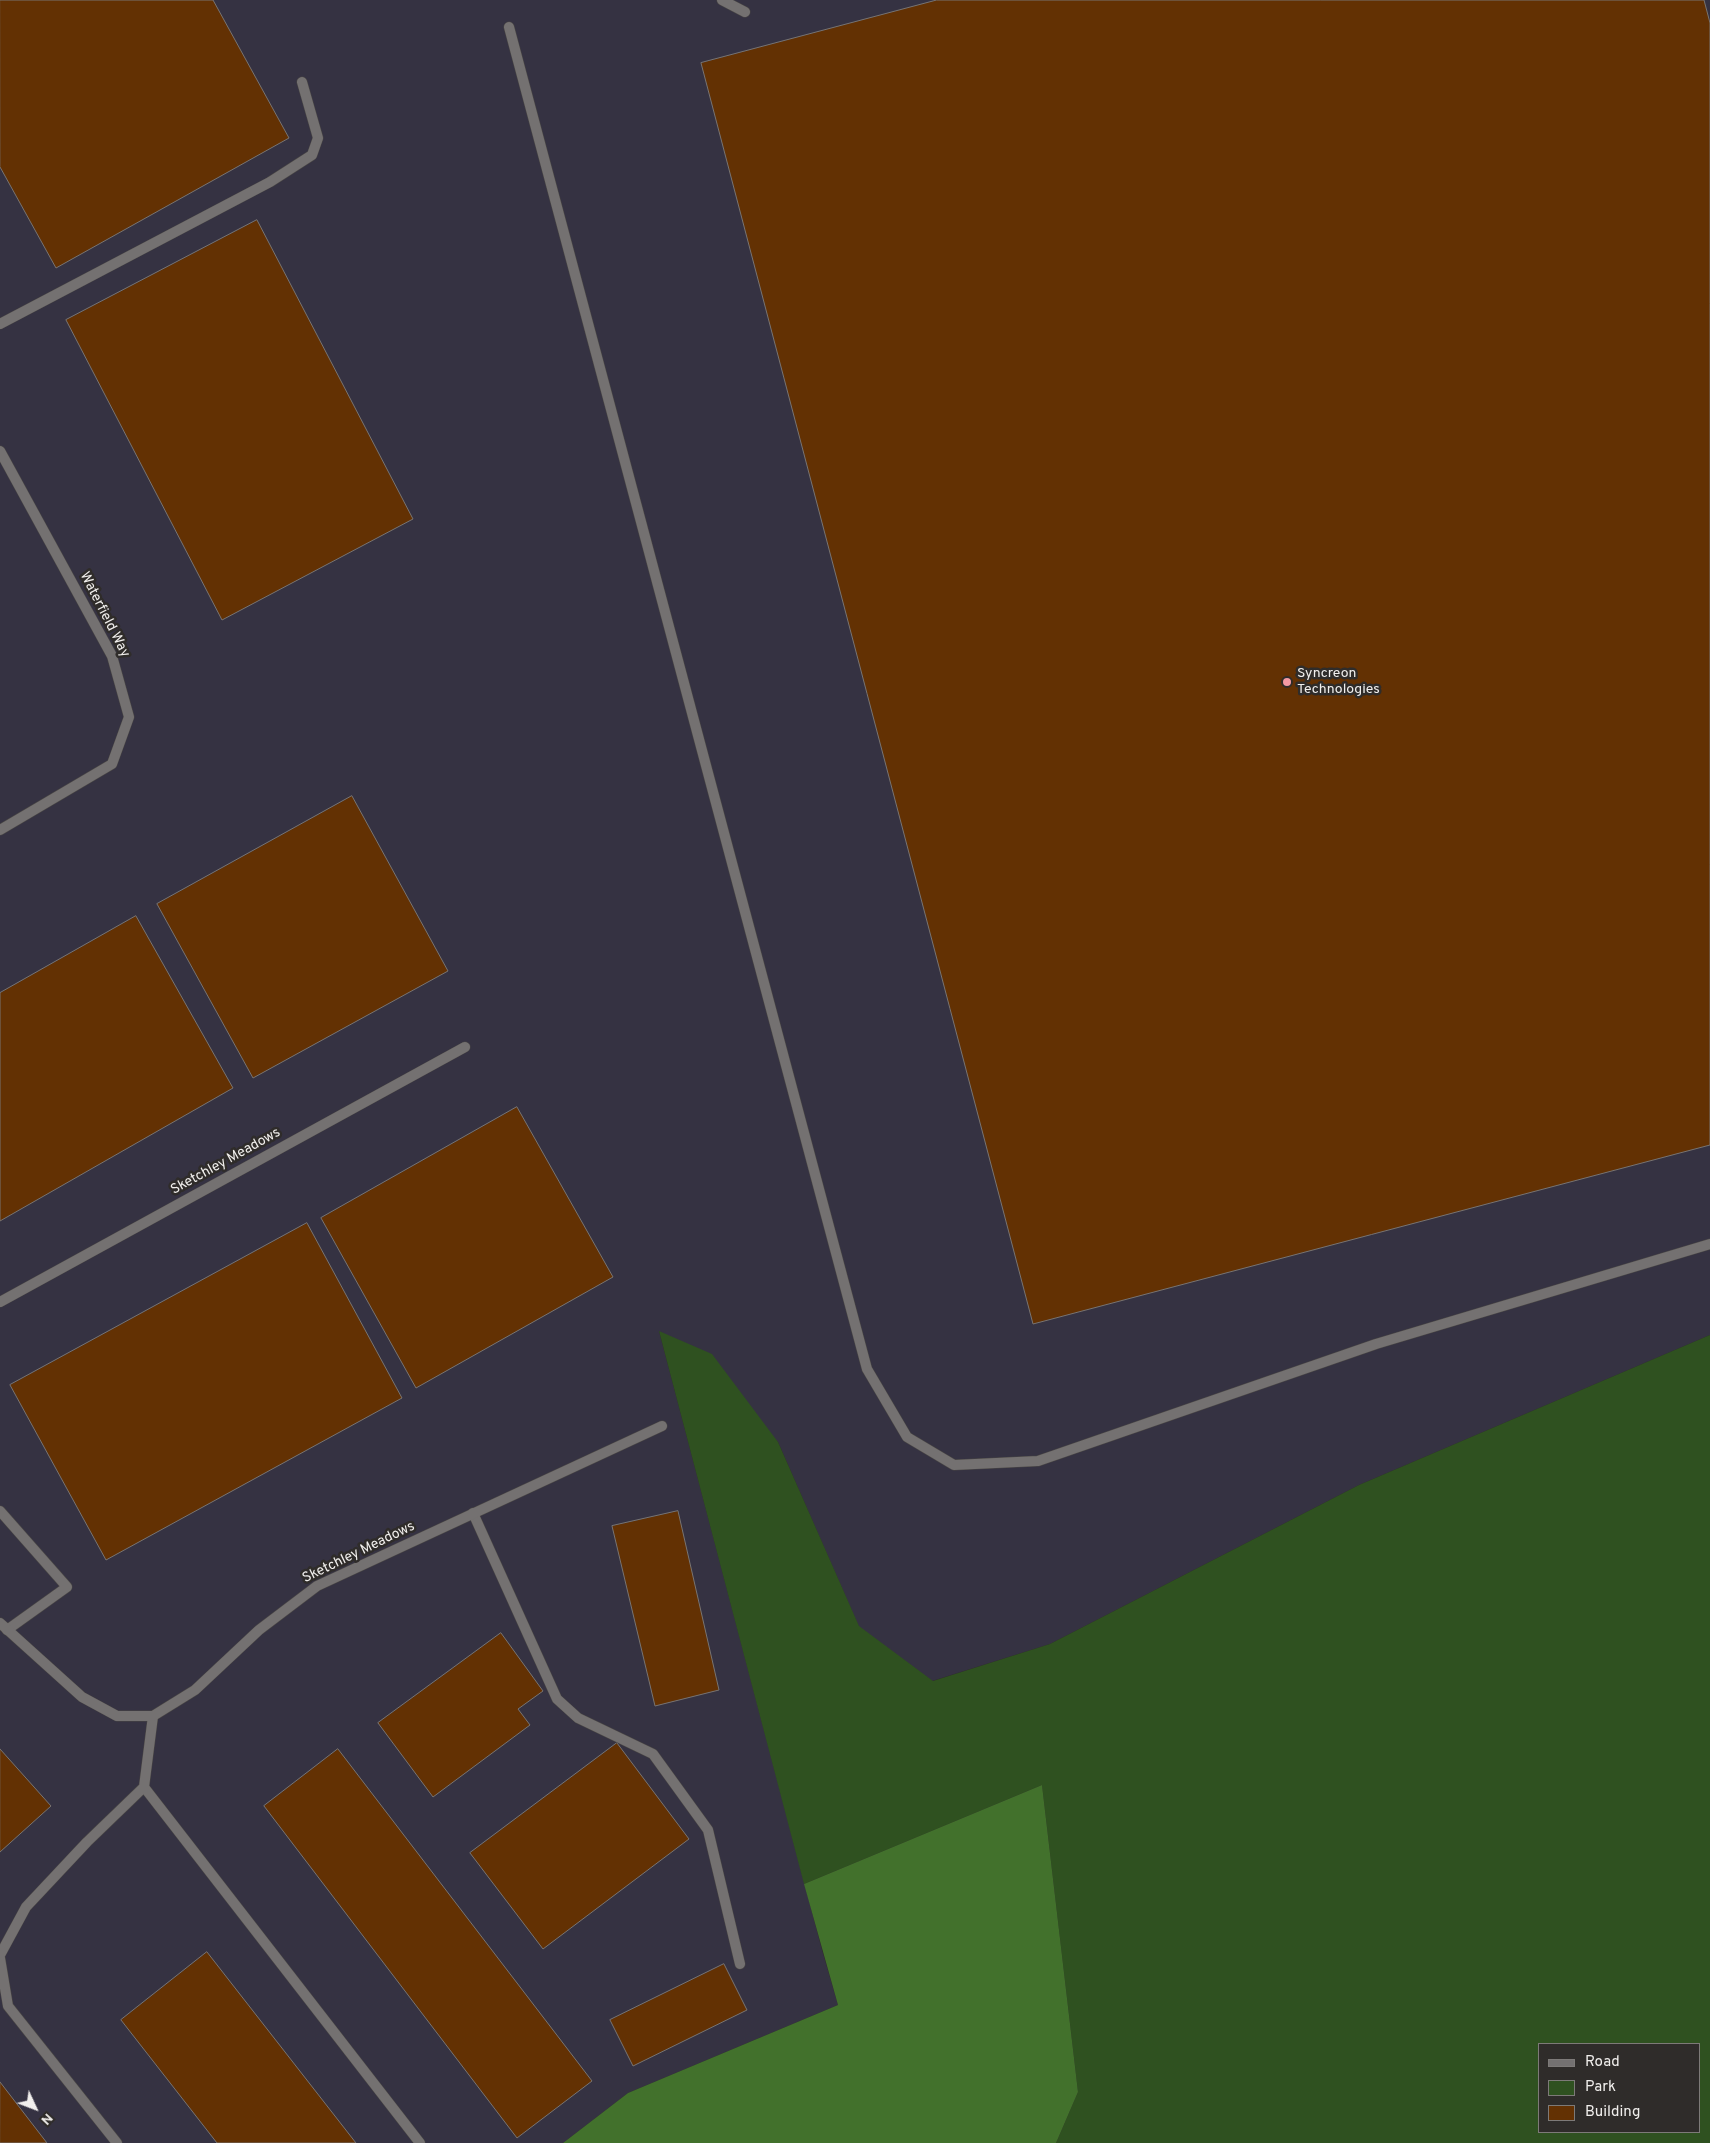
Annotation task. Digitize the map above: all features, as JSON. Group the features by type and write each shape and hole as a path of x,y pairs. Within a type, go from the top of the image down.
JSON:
{"street":[{"path":"722,0 746,12"},
{"path":"509,27 867,1369 907,1437 954,1465 1038,1461 1376,1344 1710,1244"},
{"path":"0,324 270,182 312,155 318,138 302,82"},
{"name":"Waterfield Way","path":"0,451 112,656 129,717 112,764 0,830"},
{"name":"Sketchley Meadows","path":"0,1302 465,1047"},
{"name":"Sketchley Meadows","path":"153,1716 195,1690 259,1630 317,1586 662,1426"},
{"path":"0,1511 67,1587 4,1627 82,1697 117,1716 153,1716 144,1787 86,1842 26,1907 0,1957 8,2006 117,2143"},
{"path":"472,1513 557,1699 578,1718 653,1754 708,1830 740,1964"},
{"path":"144,1787 420,2143"}],"shaded area":[{"path":"0,0 1710,0 1710,1335 1359,1485 1050,1644 932,1681 859,1627 778,1442 659,1331 838,2005 628,2093 563,2143 0,2143"}],"green space":[{"path":"659,1331 712,1354 778,1442 859,1626 933,1681 1050,1644 1359,1485 1710,1335 1710,2143 1056,2143 1078,2092 1042,1785 804,1884"},
{"path":"1042,1785 1078,2092 1056,2143 563,2143 628,2093 838,2005 804,1884"}],"building":[{"path":"0,0 213,0 289,138 56,268 0,167"},
{"name":"Syncreon Technologies","path":"937,0 1704,0 1710,23 1710,1145 1033,1324 701,63"},
{"path":"257,220 413,519 222,620 66,320"},
{"path":"352,796 448,971 253,1078 157,904"},
{"path":"136,916 233,1088 0,1221 0,993"},
{"path":"517,1107 613,1277 416,1388 321,1218"},
{"path":"307,1223 402,1398 106,1560 10,1385"},
{"path":"678,1511 719,1690 655,1706 612,1526"},
{"path":"501,1633 543,1691 518,1709 530,1725 433,1797 378,1723"},
{"path":"617,1743 689,1839 543,1949 470,1853"},
{"path":"0,1749 51,1806 0,1852"},
{"path":"338,1749 592,2081 517,2138 264,1806"},
{"path":"207,1952 356,2143 217,2143 121,2020"},
{"path":"724,1964 747,2010 633,2066 610,2020"},
{"path":"0,2082 47,2143 0,2143"}],"place":[{"name":"Syncreon Technologies","path":"1287,682"}]}
